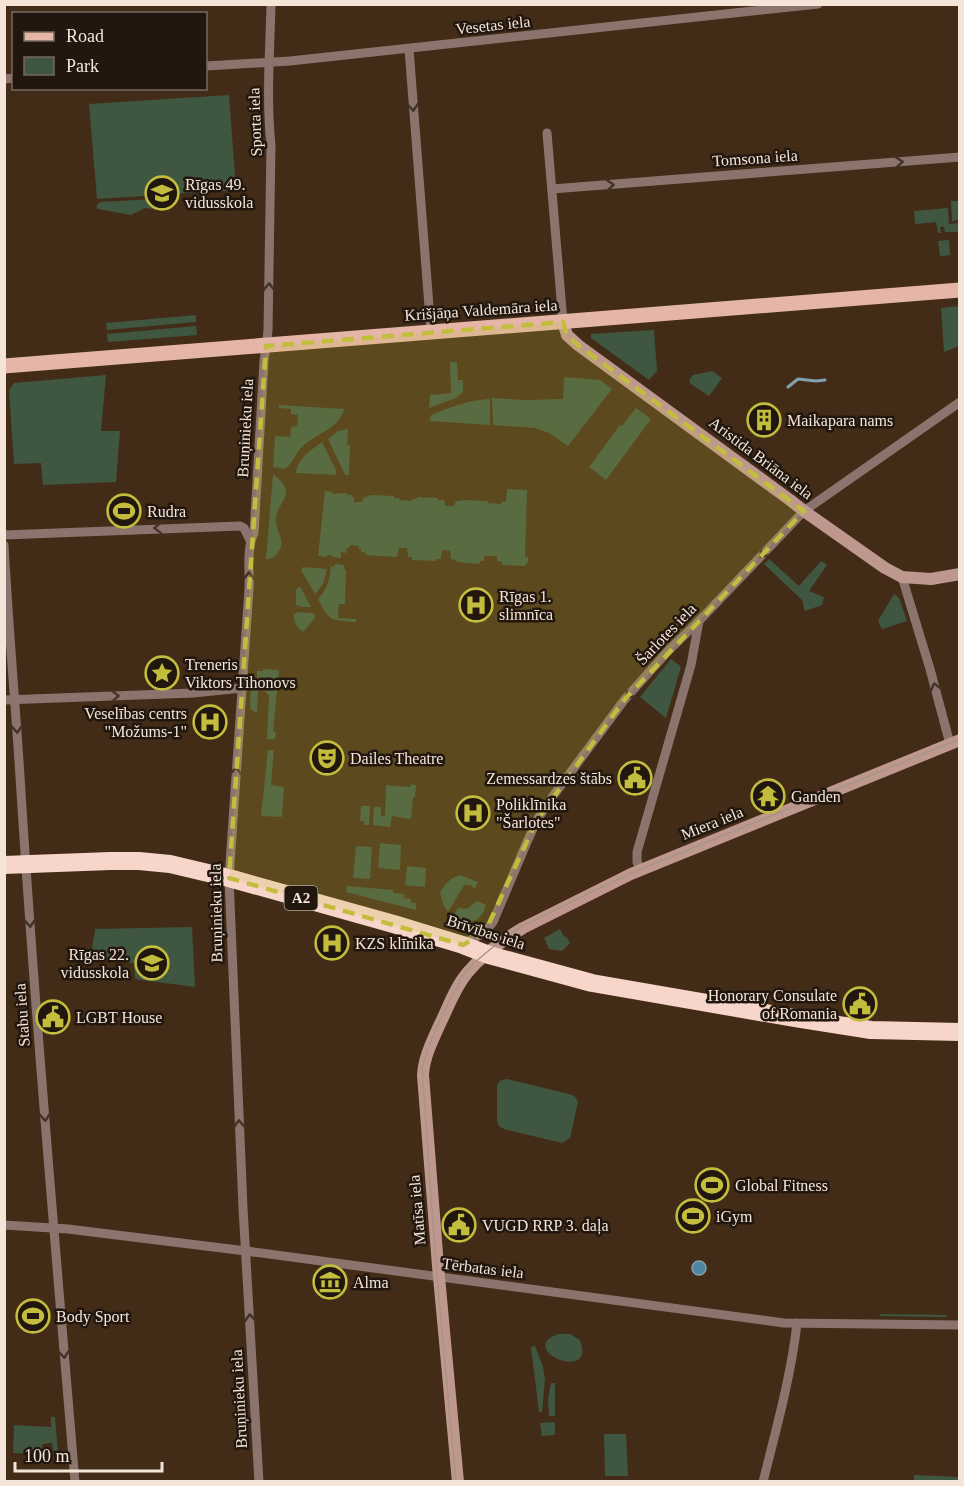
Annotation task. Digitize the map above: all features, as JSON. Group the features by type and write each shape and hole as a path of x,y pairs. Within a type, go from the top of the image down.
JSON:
{"highway":[{"name":"Brīvības iela","path":"4,866 139,861 190,868 397,925 487,954 592,983 800,1020 875,1030 960,1032"}],"main road":[{"name":"Krišjāņa Valdemāra iela","path":"4,366 960,290"}],"street":[{"name":"Sporta iela","path":"266,346 271,167 269,112 271,4"},
{"name":"Vesetas iela","path":"207,66 290,61 819,4"},
{"path":"409,48 430,332"},
{"path":"547,133 563,322"},
{"name":"Tomsona iela","path":"552,189 960,157"},
{"name":"Aristida Briāna iela","path":"563,322 567,335 578,345 885,568 902,577 931,579 960,574"},
{"name":"Bruņinieku iela","path":"259,1482 243,1208 229,878 249,589 250,540 254,533 266,346"},
{"name":"Šarlotes iela","path":"463,945 486,932 493,922 537,820 552,796 625,699 669,650 804,511 960,402"},
{"path":"4,535 240,526 244,528 250,540"},
{"name":"Stabu iela","path":"4,545 9,700 25,865 75,1482"},
{"path":"902,577 955,742"},
{"path":"641,870 637,862 637,852 691,665 699,621"},
{"path":"9,700 193,693 242,688"},
{"name":"Miera iela","path":"487,954 523,928 641,870 955,742"},
{"name":"Matīsa iela","path":"458,1482 423,1083 430,1047 456,991 469,971 487,954"},
{"name":"Tērbatas iela","path":"4,1225 54,1228 246,1251 796,1323 960,1325"},
{"path":"763,1482 783,1405 796,1323"}],"highlighted area":[{"path":"563,322 567,335 578,345 804,511 625,699 537,820 485,932 463,945 229,878 266,346"}],"green space":[{"path":"229,95 236,190 97,199 89,104"},
{"path":"155,199 155,209 145,208 131,215 98,209 96,206 100,202"},
{"path":"951,201 959,201 959,220 952,221"},
{"path":"948,208 949,224 959,223 959,232 945,232 944,227 940,227 941,233 938,233 936,222 915,224 914,211"},
{"path":"949,240 950,255 940,256 938,241"},
{"path":"959,306 959,346 944,352 941,308"},
{"path":"196,315 196,322 107,330 106,323"},
{"path":"196,326 197,335 108,342 107,334"},
{"path":"654,330 657,371 649,380 591,338 591,334"},
{"path":"450,362 457,362 458,380 463,380 463,392 456,398 429,408 430,395 451,393"},
{"path":"712,371 722,378 709,396 691,384 689,380 693,375"},
{"path":"106,375 101,431 120,431 116,482 43,485 41,463 14,464 9,390 14,383"},
{"path":"564,377 600,380 612,389 568,446 549,433 535,428 493,425 492,398 563,399"},
{"path":"490,399 490,425 429,421 431,415 452,407"},
{"path":"279,405 344,409 333,426 303,446 285,469 273,467 275,436 290,437 291,427 297,426 298,415 291,414 291,409 279,408"},
{"path":"636,408 651,419 606,480 589,467 620,425 622,426"},
{"path":"348,429 349,475 345,475 328,439 338,431"},
{"path":"322,442 336,470 336,475 296,473 302,459"},
{"path":"273,474 281,481 286,493 276,521 281,541 280,548 277,554 266,559"},
{"path":"507,489 527,490 525,557 528,557 528,562 525,566 502,565 502,562 497,561 497,556 484,556 484,561 480,561 480,564 457,562 451,559 450,551 442,550 441,559 436,559 436,561 412,560 412,557 408,557 407,548 399,548 397,557 366,555 361,552 359,546 350,545 346,553 341,552 341,558 332,557 332,555 318,556 325,491 332,492 332,494 347,493 354,497 354,502 362,502 363,498 371,495 394,496 400,500 412,501 417,497 438,498 438,500 444,500 445,506 454,506 456,501 462,500 501,504 501,502 506,502"},
{"path":"769,559 799,586 821,561 827,565 809,591 824,597 822,605 805,611 802,600 764,564"},
{"path":"335,564 344,565 346,569 345,604 339,604 338,618 356,619 356,622 336,620 328,616 318,599 328,584 331,566 334,567"},
{"path":"303,567 327,569 323,584 315,594 301,570"},
{"path":"298,587 301,588 311,607 296,605"},
{"path":"894,594 899,598 907,621 882,629 878,621"},
{"path":"298,612 315,615 303,632 294,619 294,614"},
{"path":"671,659 681,667 666,718 640,697"},
{"path":"263,669 279,670 273,731 276,732 275,739 267,739 269,696 257,681 257,671 263,671"},
{"path":"251,682 258,690 257,713 250,707"},
{"path":"268,750 274,750 271,785 284,787 282,817 261,816"},
{"path":"411,784 416,785 411,819 392,816 390,827 373,825 374,807 381,807 381,816 385,816 386,785 410,787"},
{"path":"361,806 370,806 369,825 364,825 364,821 360,821"},
{"path":"380,843 401,845 400,870 378,868"},
{"path":"356,846 372,847 370,879 353,878"},
{"path":"407,866 426,868 425,887 405,885"},
{"path":"460,875 478,882 475,889 470,885 464,885 448,912 440,893 448,881"},
{"path":"347,886 394,890 393,893 404,894 404,898 411,899 411,903 416,903 416,910 346,892"},
{"path":"477,901 486,905 477,920 465,922 453,916 458,908 467,909"},
{"path":"192,927 195,987 135,979 134,963 91,957 95,929"},
{"path":"560,929 570,943 562,951 549,949 544,938"},
{"path":"507,1079 573,1095 578,1102 570,1138 562,1143 499,1126 497,1085 501,1080"},
{"path":"880,1314 946,1315 947,1316 880,1316"},
{"path":"558,1334 570,1334 580,1340 582,1353 578,1360 569,1362 551,1355 546,1348 547,1341"},
{"path":"535,1346 545,1379 542,1412 539,1412 531,1347"},
{"path":"551,1383 555,1383 555,1416 549,1416 548,1399"},
{"path":"51,1417 55,1417 58,1455 54,1455 52,1443 42,1444 43,1454 13,1453 14,1425 51,1427"},
{"path":"555,1422 555,1435 542,1436 540,1423"},
{"path":"604,1434 626,1434 628,1476 605,1476"},
{"path":"914,1475 959,1477 959,1481 914,1481"}],"water":[{"path":"696,1261 702,1261 706,1268 702,1275 696,1275 692,1271 692,1265"}],"waterway":[{"path":"788,387 798,379 825,380"}],"tram line":[{"path":"456,1482 436,1265 422,1068 430,1043 464,974 506,936 522,926 631,873 960,739"}],"place":[{"name":"Rīgas 49. vidusskola","path":"162,193"},
{"name":"Maikapara nams","path":"764,420"},
{"name":"Rudra","path":"124,511"},
{"name":"Rīgas 1. slimnīca","path":"476,605"},
{"name":"Treneris Viktors Tihonovs","path":"162,673"},
{"name":"Veselības centrs \"Možums-1\"","path":"210,722"},
{"name":"Dailes Theatre","path":"327,758"},
{"name":"Zemessardzes štābs","path":"635,778"},
{"name":"Ganden","path":"768,796"},
{"name":"Poliklīnika \"Šarlotes\"","path":"473,813"},
{"name":"KZS klīnika","path":"332,943"},
{"name":"Rīgas 22. vidusskola","path":"152,963"},
{"name":"Honorary Consulate of Romania","path":"860,1004"},
{"name":"LGBT House","path":"53,1017"},
{"name":"Global Fitness","path":"712,1185"},
{"name":"iGym","path":"693,1216"},
{"name":"VUGD RRP 3. daļa","path":"459,1225"},
{"name":"Alma","path":"330,1282"},
{"name":"Body Sport","path":"33,1316"}]}
